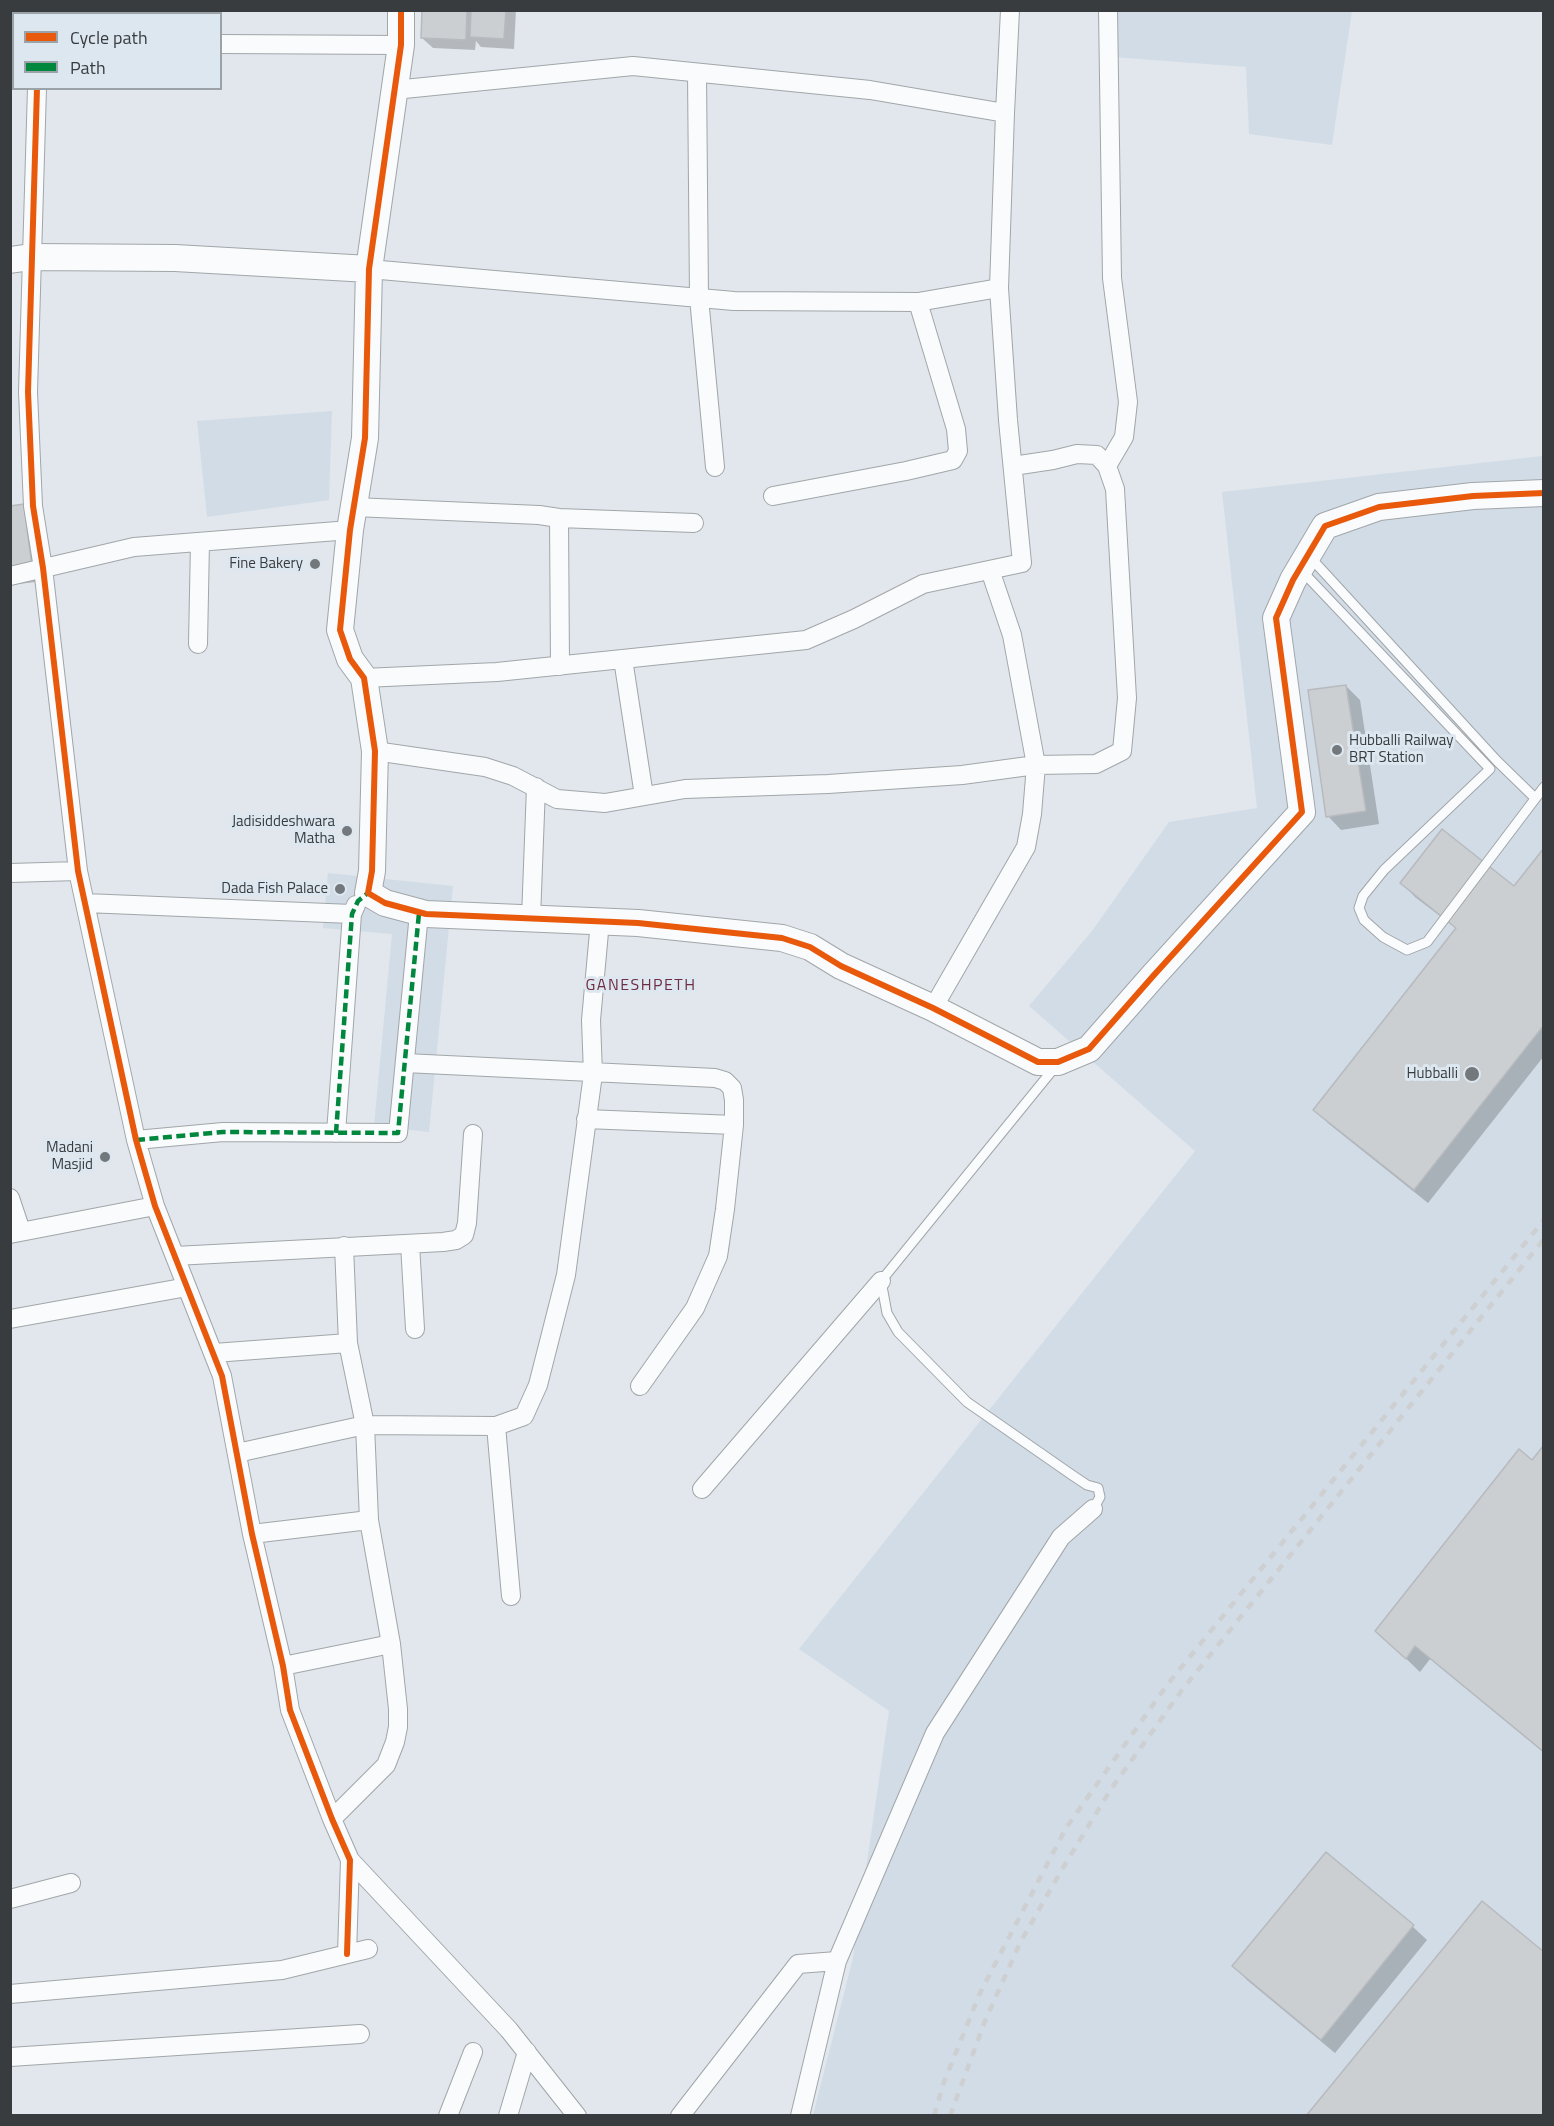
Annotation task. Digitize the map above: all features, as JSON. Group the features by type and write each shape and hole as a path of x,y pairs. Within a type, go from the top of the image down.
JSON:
{"street":[{"path":"336,1132 352,914 358,901 368,893 372,872 375,752 364,678 350,659 340,630 352,518 365,438 369,269 401,45 401,10"},
{"path":"364,678 497,672 806,640 923,584 1022,563 999,288 1010,10"},
{"path":"1107,466 1124,437 1128,402 1112,278 1108,10"},
{"path":"222,44 401,45"},
{"path":"394,90 633,66 870,90 1005,113"},
{"path":"697,73 699,298 715,467"},
{"path":"37,90 21,258 33,506 43,568 78,871 135,1140 155,1206 222,1376 252,1534 283,1666 290,1710 350,1860 509,2030 577,2115"},
{"path":"21,258 176,258 369,269 734,301 918,302 999,288"},
{"path":"773,496 953,460 958,451 956,429 918,302"},
{"path":"375,752 485,766 513,776 558,799 605,803 685,789 828,784 962,775 1036,765 1096,764 1122,751 1126,698 1115,489 1107,466 1097,455 1077,454 1013,466"},
{"path":"368,893 385,903 419,913 638,923 782,938 810,947 841,966 933,1008 1038,1062 1058,1062 1089,1049 1302,812 1276,618 1293,580 1325,526 1379,507 1473,496 1544,493"},
{"path":"10,576 134,547 200,542 352,518 539,515 559,518 694,523"},
{"path":"559,518 560,666"},
{"path":"198,644 200,542"},
{"path":"933,1008 1026,847 1032,814 1036,765 1012,635 990,570"},
{"path":"623,659 644,796"},
{"path":"531,918 536,787"},
{"path":"10,873 78,871"},
{"path":"85,903 352,914"},
{"path":"135,1140 223,1132 398,1133 419,913"},
{"path":"237,1453 365,1425 496,1426 524,1416 538,1385 566,1275 593,1074 591,1020 600,921"},
{"path":"405,1063 593,1074 702,1077 725,1081 732,1088 734,1125 725,1209 717,1256 695,1308 640,1386"},
{"path":"586,1119 734,1125"},
{"path":"175,1256 456,1240 464,1235 467,1223 473,1134"},
{"path":"10,1198 16,1232 155,1206"},
{"path":"410,1244 415,1329"},
{"path":"332,1819 386,1765 396,1742 398,1727 391,1644 369,1520 365,1425 348,1343 344,1246"},
{"path":"702,1490 881,1281"},
{"path":"10,1319 187,1287"},
{"path":"214,1353 348,1343"},
{"path":"496,1426 511,1596"},
{"path":"800,2115 837,1961 935,1733 1061,1537 1093,1509"},
{"path":"252,1534 369,1520"},
{"path":"283,1666 391,1644"},
{"path":"347,1954 350,1860"},
{"path":"10,1899 71,1883"},
{"path":"10,1994 282,1970 368,1949"},
{"path":"680,2115 798,1964 837,1961"},
{"path":"10,2057 360,2034"},
{"path":"448,2115 473,2052"},
{"path":"508,2115 527,2052"}],"lane":[{"path":"1305,562 1535,798"},
{"path":"1305,562 1490,769 1384,870 1363,896 1359,908 1364,920 1383,937 1407,950 1427,942 1544,787"},
{"path":"1058,1062 881,1281 887,1313 898,1332 967,1402 1087,1485 1098,1488 1100,1497 1093,1509"}],"shaded area":[{"path":"1117,11 1352,11 1332,145 1249,134 1246,67 1113,57"},
{"path":"332,411 329,500 207,517 197,421"},
{"path":"1543,456 1543,2115 813,2115 853,1958 889,1711 799,1649 1195,1151 1029,1006 1092,931 1169,822 1257,808 1222,492"},
{"path":"328,873 453,886 429,1132 374,1126 392,934 323,928"}],"building":[{"path":"422,10 467,10 466,40 421,38"},
{"path":"471,10 506,10 504,39 470,37"},
{"path":"24,504 32,567 10,570 10,506"},
{"name":"Hubballi Railway BRT Station","path":"1346,685 1366,811 1326,817 1308,690"},
{"path":"1442,829 1514,886 1544,848 1544,1025 1414,1190 1313,1110 1456,928 1400,883"},
{"path":"1544,1445 1544,1752 1415,1646 1406,1659 1375,1631 1519,1449 1532,1460"},
{"path":"1326,1852 1414,1925 1321,2040 1232,1966"},
{"path":"1482,1901 1544,1952 1544,2116 1306,2116"}],"railway":[{"path":"934,2116 944,2082 980,1993 1066,1828 1167,1685 1544,1220"},
{"path":"950,2116 985,2021 1020,1943 1111,1789 1182,1690 1544,1239"}],"marked path":[{"path":"336,1133 352,914 358,901 368,893"},
{"path":"136,1140 223,1132 398,1133 419,913"}],"cycle path":[{"path":"401,10 401,45 369,269 365,438 350,530 340,630 350,659 364,678 375,751 372,871 368,893 385,903 426,914 638,923 782,938 810,947 841,966 933,1008 1038,1062 1058,1062 1089,1049 1302,812 1276,618 1293,580 1325,526 1379,507 1473,496 1544,493"},
{"path":"37,90 28,392 33,506 43,568 78,871 136,1140 155,1206 222,1376 252,1534 283,1666 290,1710 350,1860 347,1954"}],"place":[{"name":"Fine Bakery","path":"315,564"},
{"name":"Hubballi Railway BRT Station","path":"1337,750"},
{"name":"Jadisiddeshwara Matha","path":"347,831"},
{"name":"Dada Fish Palace","path":"340,889"},
{"name":"Hubballi","path":"1472,1074"},
{"name":"Madani Masjid","path":"105,1157"}],"district":[{"name":"GANESHPETH","path":"641,986"}]}
